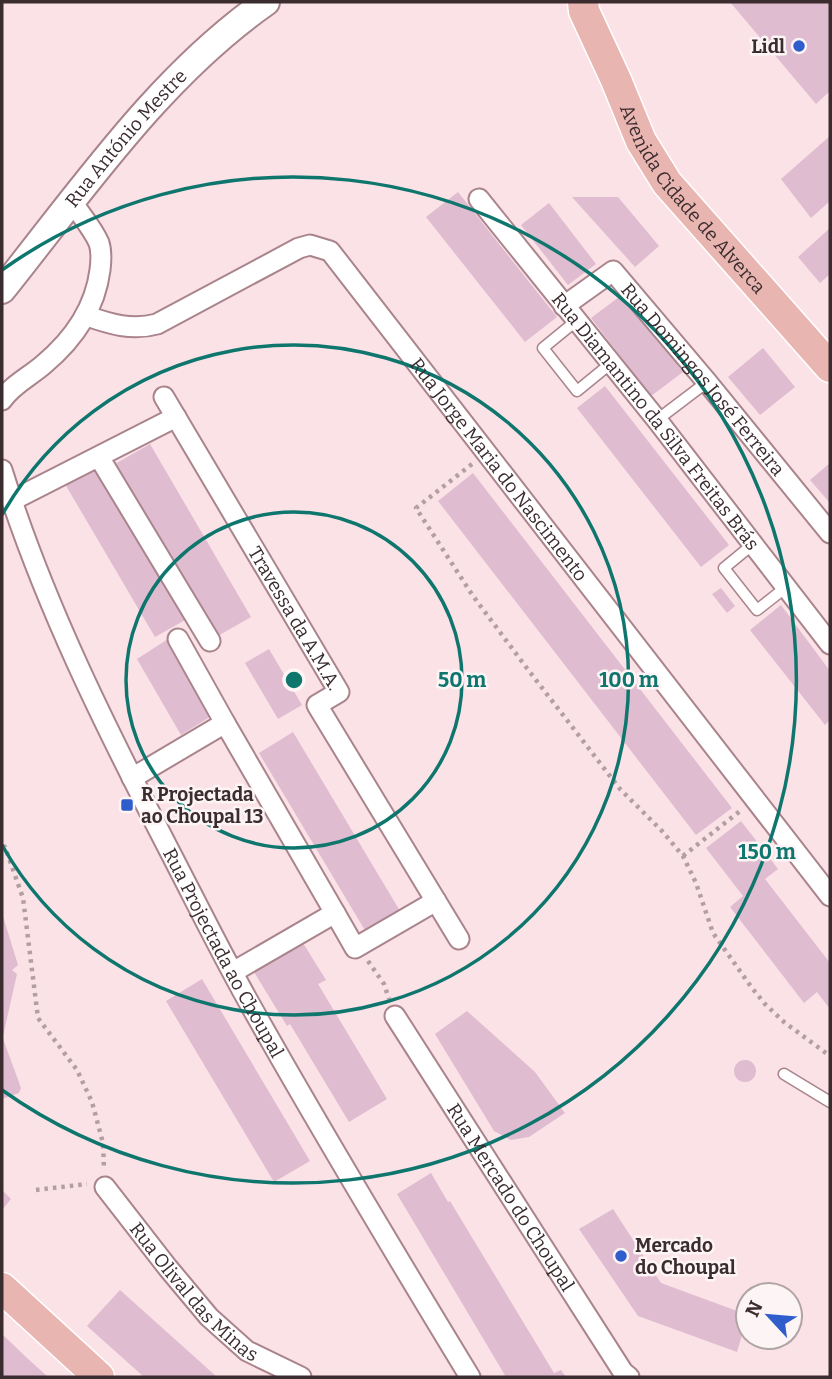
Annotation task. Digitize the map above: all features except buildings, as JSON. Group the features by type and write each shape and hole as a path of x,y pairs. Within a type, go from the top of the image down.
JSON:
{"main road":[{"name":"Avenida Cidade de Alverca","path":"579,5 604,52 641,141 667,183 830,368"},
{"path":"2,1288 99,1377"}],"street":[{"name":"Rua António Mestre","path":"2,290 158,96 215,41 266,2"},
{"name":"Rua Diamantino da Silva Freitas Brás","path":"479,199 657,420 830,644"},
{"path":"2,400 59,350 87,316 98,285 102,259 99,244 72,202"},
{"name":"Rua Jorge Maria do Nascimento","path":"87,316 134,328 157,324 299,248 310,245 330,251 830,896"},
{"name":"Rua Domingos José Ferreira","path":"570,314 613,271 830,533"},
{"name":"Travessa da A.M.A.","path":"164,397 339,692 317,705 459,939"},
{"path":"11,501 176,417"},
{"path":"99,457 210,641"},
{"name":"Rua Projectada ao Choupal","path":"2,470 11,501 78,667 132,778 233,972 367,1207 470,1377"},
{"path":"178,639 355,948 436,901"},
{"path":"132,778 225,723"},
{"path":"233,972 335,913"},
{"name":"Rua Mercado do Choupal","path":"395,1016 629,1377"},
{"name":"Rua Olival das Minas","path":"106,1187 168,1269 209,1317 247,1351 301,1377"}],"lane":[{"path":"570,314 542,348 577,391 610,364"},
{"path":"657,420 707,382"},
{"path":"752,545 724,568 757,610 785,588"},
{"path":"784,1074 830,1102"}],"path":[{"path":"487,452 416,508 472,596 526,667 620,789 683,856 696,883 713,933 752,988 784,1022 830,1056"},
{"path":"683,856 756,799"},
{"path":"2,846 5,847 23,898 38,1018 77,1070 92,1102 103,1143 106,1187 92,1183 36,1190"},
{"path":"375,968 384,984"}],"place":[{"name":"Lidl","path":"799,46"},
{"name":"R Projectada ao Choupal 13","path":"127,805"},
{"name":"Mercado do Choupal","path":"621,1256"}]}
